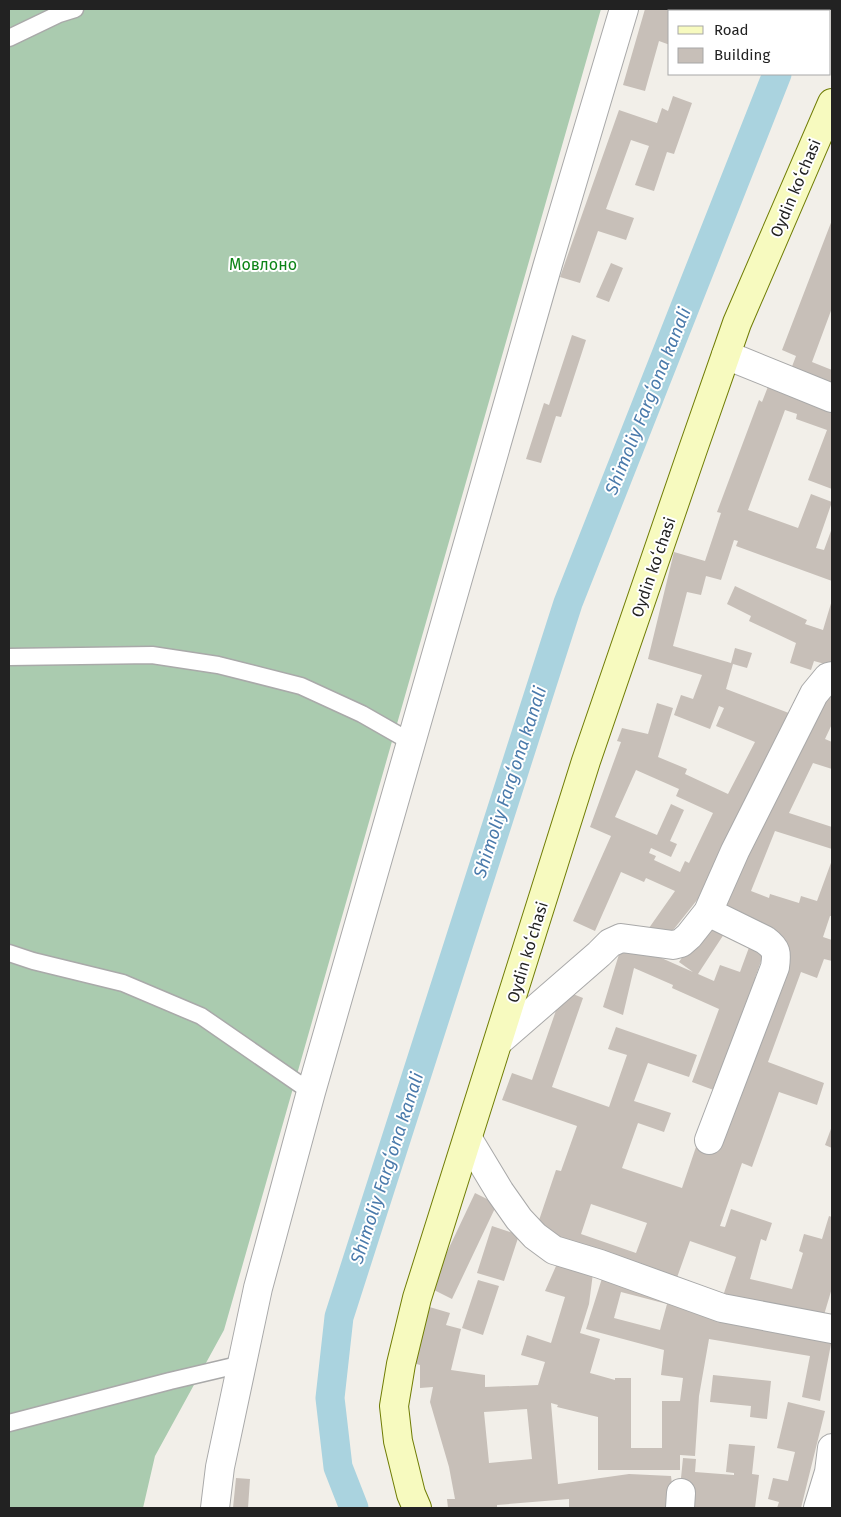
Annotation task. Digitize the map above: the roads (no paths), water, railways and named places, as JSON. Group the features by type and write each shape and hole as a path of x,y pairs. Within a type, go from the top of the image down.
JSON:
{"street":[{"path":"215,1508 220,1468 258,1288 311,1092 548,264 624,9"},
{"name":"Oydin koʻchasi","path":"417,1508 411,1494 398,1442 394,1406 401,1364 417,1298 586,761 737,323 832,103"},
{"path":"726,355 832,398"},
{"path":"499,1041 610,943 621,938 673,945 681,943 689,936 708,912 735,851 814,694 821,684 828,677 832,676"},
{"path":"708,912 765,940 773,946 777,956 775,967 709,1140"},
{"path":"468,1139 500,1192 520,1219 535,1236 554,1250 600,1264 722,1308 832,1329"},
{"path":"818,1508 829,1472 832,1448"}],"lane":[{"path":"9,38 59,14 75,9"},
{"path":"9,657 152,655 218,665 301,686 362,714 411,742"},
{"path":"9,953 33,961 123,983 201,1016 311,1092"},
{"path":"9,1423 242,1364"}],"waterway":[{"name":"Shimoliy Fargʻona kanali","path":"354,1508 338,1467 330,1398 339,1317 568,603 777,75"}],"park label":[{"name":"Мовлоно","path":"263,264"}]}
